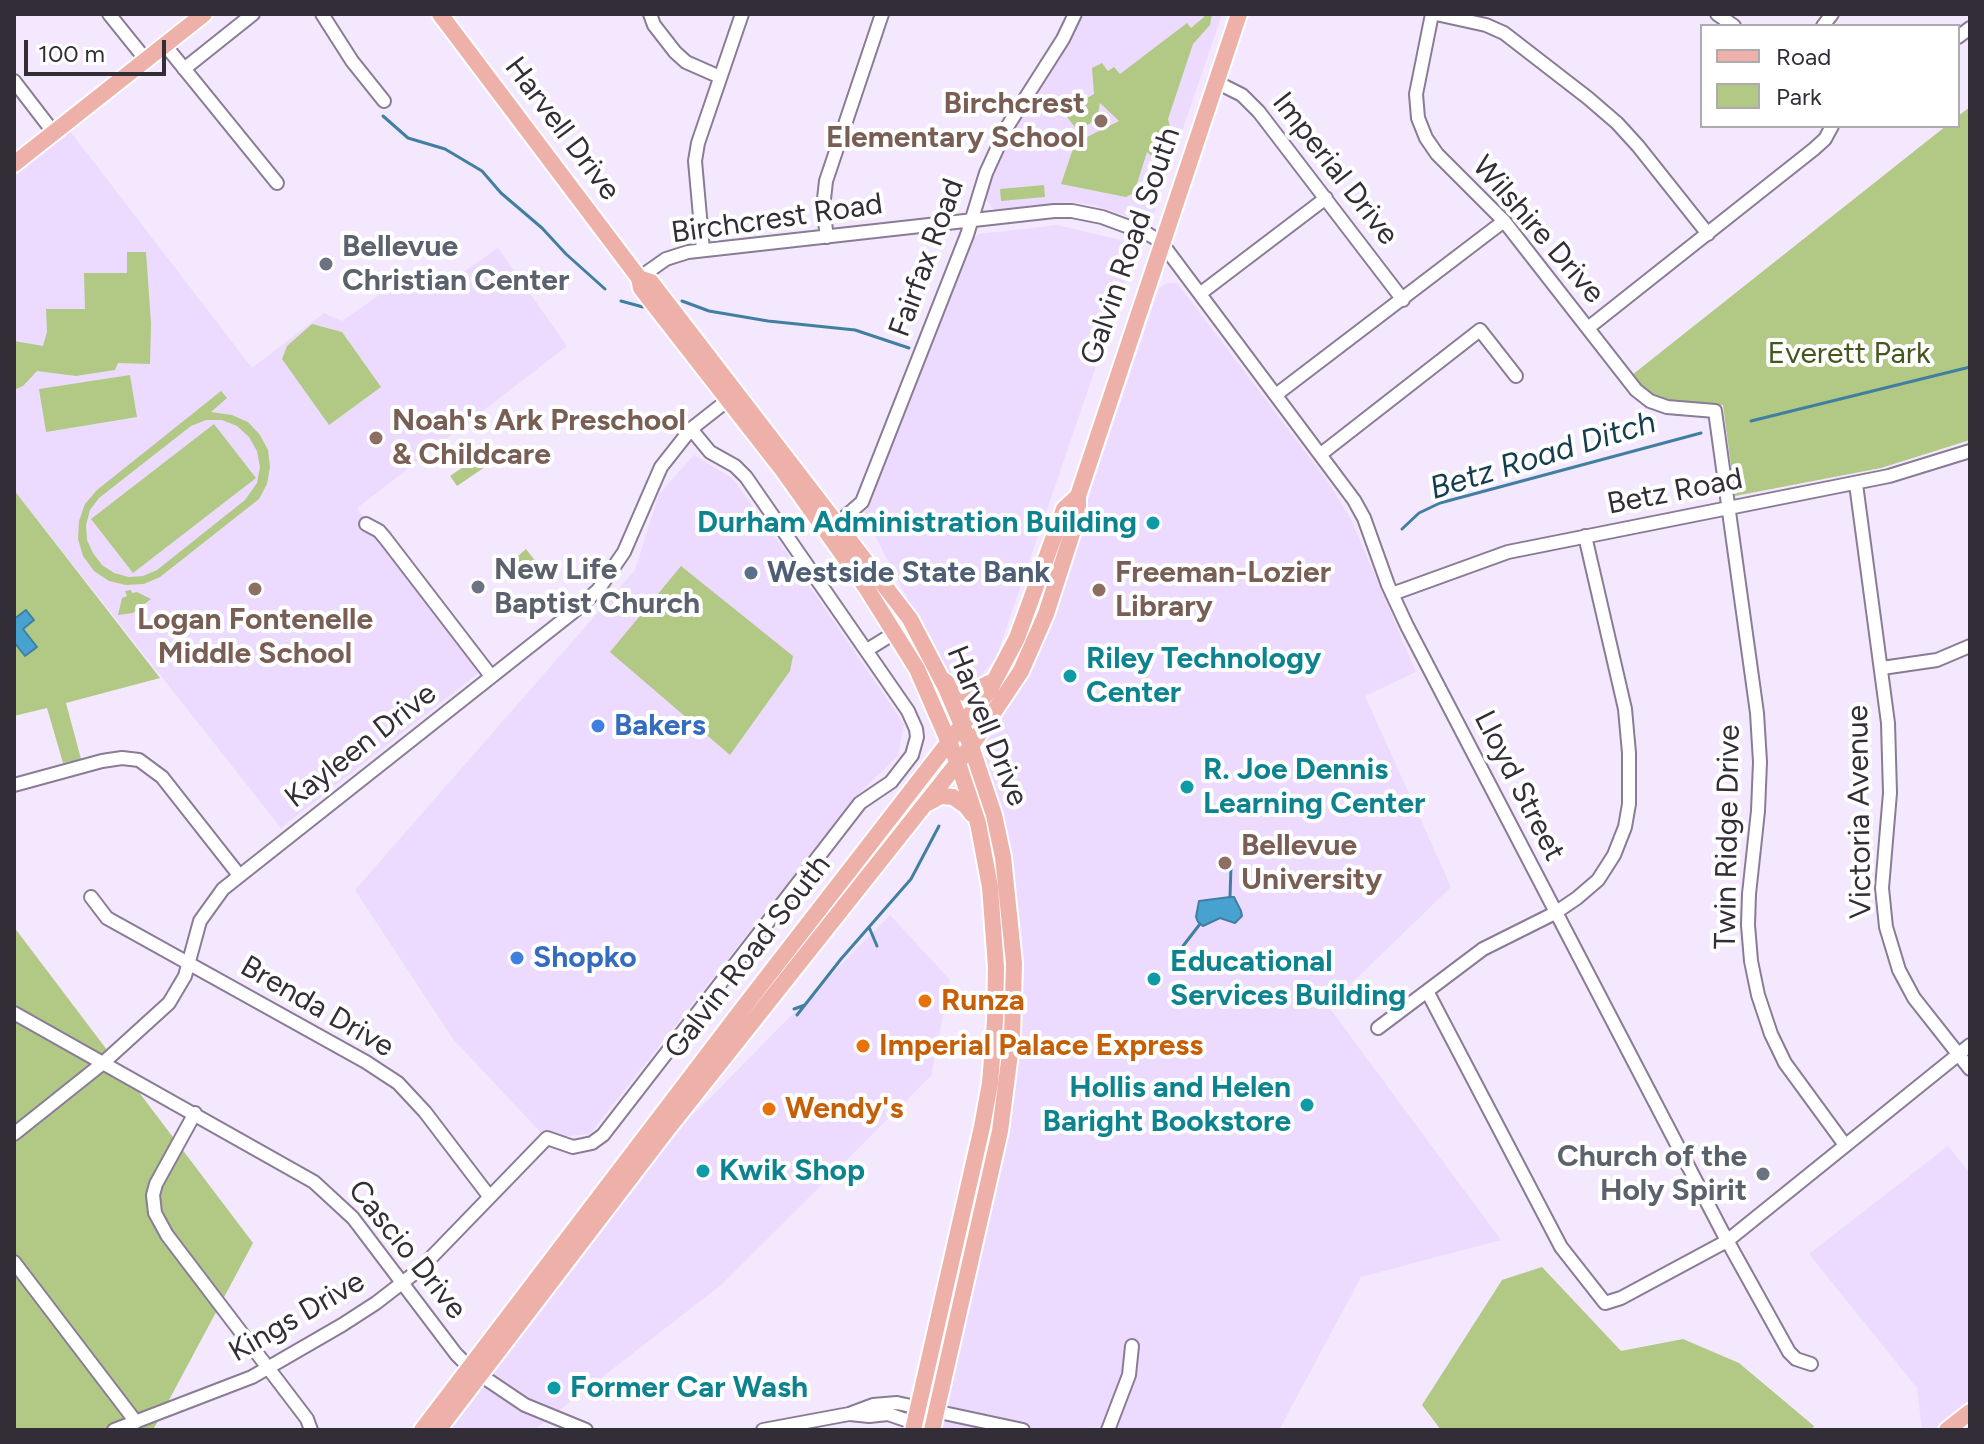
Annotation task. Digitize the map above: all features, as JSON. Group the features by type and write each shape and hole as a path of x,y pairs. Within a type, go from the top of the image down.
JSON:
{"main road":[{"path":"14,164 204,14"},
{"name":"Harvell Drive","path":"440,14 639,278 641,288 838,523 910,619 940,675 971,746 994,815 1003,857 1014,963 1012,1038 1000,1131 935,1410 933,1430"},
{"name":"Galvin Road South","path":"422,1430 474,1372 666,1131 958,763 1006,695 1038,635 1078,515 1078,496 1239,14"},
{"name":"Harvell Drive","path":"734,396 896,632 922,679 950,742 978,823 990,887 996,967 990,1083 914,1427"},
{"name":"Galvin Road South","path":"438,1430 474,1372 743,1008 962,727 997,677 1017,638 1064,509 1078,496"},
{"path":"940,675 955,691 969,694 997,677"},
{"path":"920,809 941,796 953,797 966,806 978,823"},
{"path":"1947,1430 1970,1412"}],"street":[{"path":"109,14 146,60"},
{"path":"184,69 253,14"},
{"path":"322,14 352,61 384,101"},
{"path":"650,14 654,25 686,62 720,77"},
{"path":"703,250 695,161 698,143 742,14"},
{"path":"827,237 823,208 826,181 882,14"},
{"name":"Fairfax Road","path":"838,523 862,502 972,220 986,173 1007,127 1063,39 1075,14"},
{"path":"1434,14 1486,25 1504,33 1588,98 1638,146 1708,234"},
{"name":"Wilshire Drive","path":"1434,14 1416,94 1418,118 1437,154 1504,221 1636,390 1650,401 1684,410 1715,411"},
{"path":"165,45 277,183"},
{"path":"14,81 54,133"},
{"name":"Imperial Drive","path":"1216,82 1233,88 1250,102 1403,300"},
{"path":"1588,328 1814,149 1831,128"},
{"path":"1201,293 1326,198"},
{"name":"Birchcrest Road","path":"639,278 666,259 703,250 1072,211 1129,226 1161,242"},
{"path":"1277,394 1504,221"},
{"name":"Lloyd Street","path":"1161,242 1277,394 1364,518 1392,594 1727,1241 1789,1352 1796,1359 1811,1364"},
{"path":"1321,454 1480,330 1516,376"},
{"name":"Kayleen Drive","path":"14,1134 103,1063 169,1003 181,985 196,930 206,909 239,875 577,609 607,579 624,552 661,467 691,429 734,396"},
{"name":"Twin Ridge Drive","path":"1715,411 1757,713 1760,762 1749,894 1751,961 1762,1008 1785,1063 1845,1145"},
{"path":"691,429 710,452 735,466 746,477 867,650 896,632"},
{"name":"Betz Road","path":"1392,594 1508,552 1856,484 1927,466 1970,451"},
{"name":"Victoria Avenue","path":"1856,484 1882,668 1890,761 1882,888 1886,927 1905,983 1923,1012 1970,1069"},
{"path":"366,524 385,538 491,676"},
{"path":"1378,1028 1483,949 1555,913 1598,880 1614,855 1625,827 1629,804 1625,709 1585,536"},
{"path":"1882,668 1937,660 1970,646"},
{"name":"Kings Drive","path":"114,1430 252,1377 365,1311 403,1284 440,1249 547,1138 573,1147 592,1143 603,1135 860,803 891,782 905,765 915,746 916,729 908,711 867,650"},
{"path":"14,785 102,761 122,758 139,760 162,777 239,875"},
{"name":"Brenda Drive","path":"91,897 107,918 366,1062 398,1083 425,1112 489,1196"},
{"path":"1427,991 1561,1247 1597,1297 1605,1303 1621,1298 1727,1241 1970,1045"},
{"name":"Cascio Drive","path":"14,1013 299,1171 327,1191 353,1218 456,1354 474,1372 525,1405 586,1430"},
{"path":"195,1113 156,1184 153,1195 155,1213 167,1235 307,1419 311,1430"},
{"path":"14,1262 136,1422"},
{"path":"1108,1430 1129,1375 1132,1346"},
{"path":"763,1430 849,1414 862,1407 885,1403 935,1410 1023,1430"},
{"path":"849,1414 888,1414 914,1427 933,1430"}],"shaded area":[{"name":"Birchcrest Elementary School","path":"1081,14 1222,14 1152,220 1146,222 1092,205 1070,202 994,210 985,198 987,186 1012,129 1068,42"},
{"path":"70,131 252,368 324,313 342,321 415,270 440,288 498,248 567,346 357,508 481,671 281,828 14,490 14,177"},
{"path":"1057,225 1138,244 996,658 974,684 948,678 864,514 971,240 979,234"},
{"name":"Bellevue University","path":"1167,283 1177,283 1326,479 1351,519 1416,672 1365,696 1451,887 1328,1006 1501,1240 1361,1277 1279,1430 940,1430 1004,1132 1007,840 983,742 1082,517 1159,288"},
{"path":"694,455 732,478 904,724 898,756 854,798 590,1134 546,1138 453,1039 355,890 635,570 659,494"},
{"path":"890,915 950,980 931,1076 721,1285 534,1430 446,1430 611,1192 713,1095"},
{"path":"1948,1146 1970,1173 1970,1430 1922,1430 1917,1388 1809,1254"}],"green space":[{"path":"1203,14 1212,14 1210,25 1193,44 1168,119 1172,135 1162,165 1147,152 1134,193 1126,197 1061,184 1075,143 1119,121 1100,103 1097,119 1078,131 1067,117 1067,109 1094,94 1092,68 1102,63 1108,71 1114,67 1120,74 1187,23 1191,28 1204,17"},
{"name":"Everett Park","path":"1970,107 1970,440 1881,468 1735,496 1723,405 1666,400 1646,390 1632,375 1943,128 1960,128 1960,114"},
{"path":"1044,185 1045,197 1001,201 1000,189"},
{"path":"127,252 146,252 151,323 150,364 118,363 115,370 76,376 37,371 23,386 14,390 14,341 43,346 47,332 46,309 85,309 84,273 127,273"},
{"path":"312,324 342,332 381,387 329,425 282,359 287,346"},
{"path":"130,375 137,417 46,432 39,389"},
{"path":"221,391 227,398 211,412 232,415 248,422 268,450 270,467 267,484 259,499 160,577 144,584 126,585 109,581 94,571 83,556 78,539 79,521 85,504 97,490","holes":["206,420 222,420 237,426 249,437 257,451 260,467 257,483 245,500 157,570 143,576 129,577 114,573 102,565 87,540 86,525 90,510 99,498 191,426"]},
{"path":"214,424 256,478 133,573 91,519"},
{"path":"478,457 485,467 457,486 450,476"},
{"path":"14,490 160,678 66,703 81,759 63,763 47,708 14,716"},
{"path":"526,549 540,567 524,580 511,562"},
{"path":"681,566 793,656 790,671 730,755 610,652"},
{"path":"131,590 151,599 133,613 118,615 122,598 127,596 125,591"},
{"path":"14,927 253,1243 153,1430 14,1430"},
{"path":"1542,1267 1621,1351 1683,1339 1739,1363 1814,1426 1812,1430 1441,1430 1422,1405 1502,1280"}],"water":[{"path":"26,610 34,620 23,629 37,647 25,656 14,642 14,619"},
{"path":"1234,897 1242,916 1235,923 1220,918 1203,926 1198,922 1199,901"}],"waterway":[{"name":"Betz Road Ditch","path":"383,116 408,138 445,149 482,171 501,193 605,289"},
{"name":"Betz Road Ditch","path":"621,301 643,307"},
{"name":"Betz Road Ditch","path":"682,301 709,311 768,321 855,330 909,348"},
{"name":"Betz Road Ditch","path":"1751,421 1970,367"},
{"name":"Betz Road Ditch","path":"1402,529 1419,513 1440,503 1701,433"},
{"path":"797,1015 911,879 939,826"},
{"path":"1230,897 1231,866"},
{"path":"1183,946 1200,924"},
{"path":"869,927 877,946"},
{"path":"794,1009 805,1005"}],"place":[{"name":"Birchcrest Elementary School","path":"1101,121"},
{"name":"Bellevue Christian Center","path":"326,264"},
{"name":"Noah's Ark Preschool & Childcare","path":"376,438"},
{"name":"Durham Administration Building","path":"1153,523"},
{"name":"Westside State Bank","path":"751,573"},
{"name":"New Life Baptist Church","path":"478,587"},
{"name":"Logan Fontenelle Middle School","path":"255,589"},
{"name":"Freeman-Lozier Library","path":"1099,590"},
{"name":"Riley Technology Center","path":"1070,676"},
{"name":"Bakers","path":"598,726"},
{"name":"R. Joe Dennis Learning Center","path":"1187,787"},
{"name":"Bellevue University","path":"1225,863"},
{"name":"Shopko","path":"517,958"},
{"name":"Educational Services Building","path":"1154,979"},
{"name":"Runza","path":"925,1001"},
{"name":"Imperial Palace Express","path":"863,1046"},
{"name":"Hollis and Helen Baright Bookstore","path":"1307,1105"},
{"name":"Wendy's","path":"769,1109"},
{"name":"Kwik Shop","path":"703,1171"},
{"name":"Church of the Holy Spirit","path":"1763,1174"},
{"name":"Former Car Wash","path":"554,1388"}]}
